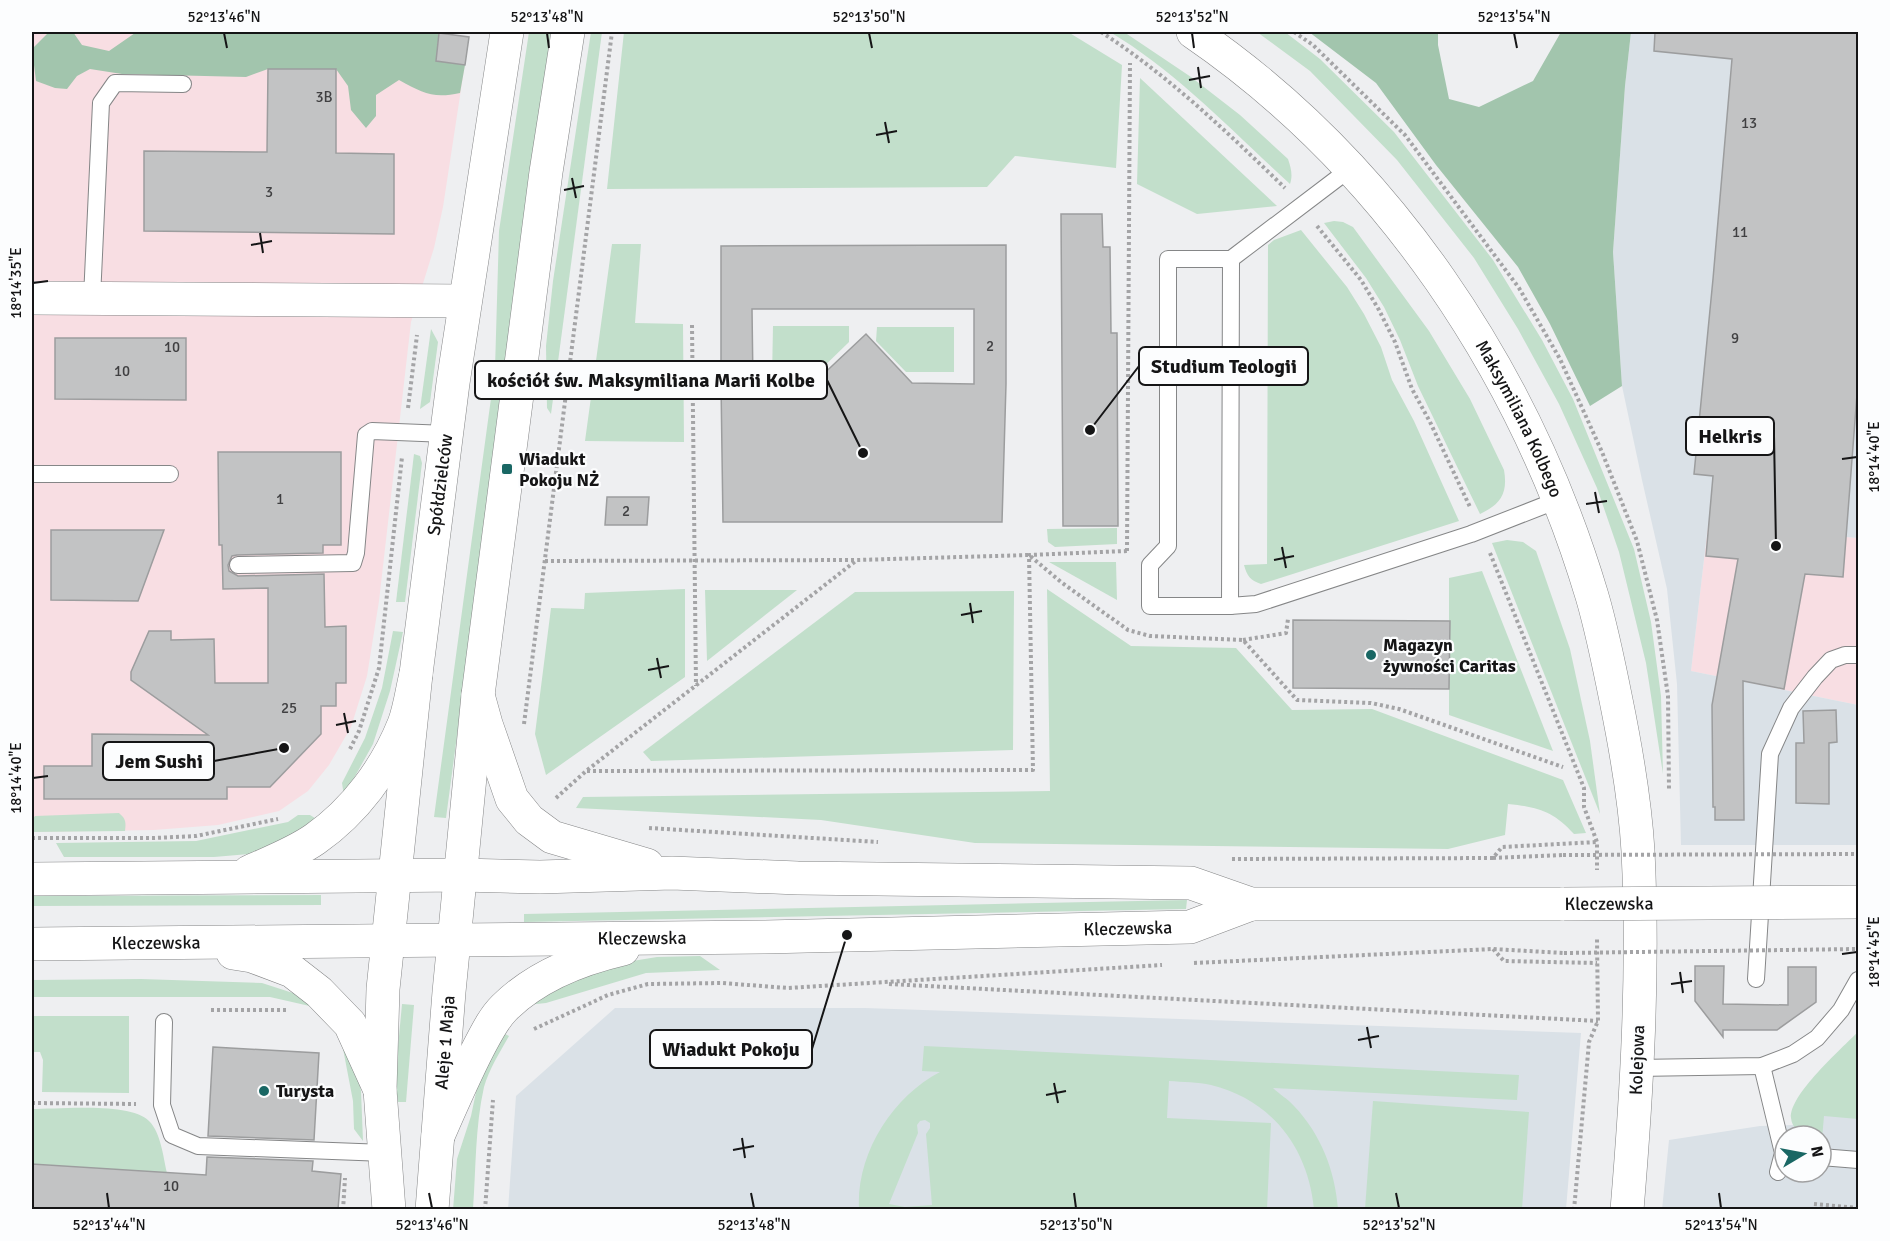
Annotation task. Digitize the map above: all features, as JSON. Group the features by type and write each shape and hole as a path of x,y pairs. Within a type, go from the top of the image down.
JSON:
{"main road":[{"name":"Spółdzielców","path":"389,940 416,674 447,434 465,301 507,32"},
{"path":"461,875 478,695 546,172 568,32"},
{"name":"Maksymiliana Kolbego","path":"1193,32 1247,72 1286,105 1351,168 1412,240 1453,298 1511,398 1558,500 1592,597 1607,656 1624,737 1638,849 1639,910"},
{"path":"32,298 465,301"},
{"path":"236,878 315,840 369,788 405,722 416,674"},
{"path":"478,695 512,799 529,820 552,837 672,873"},
{"name":"Kleczewska","path":"32,879 395,875 540,877 672,873 798,878 1191,883 1251,904 1858,902"},
{"name":"Aleje 1 Maja","path":"432,1209 449,992 461,875"},
{"name":"Kleczewska","path":"32,944 765,937 1190,927 1251,904"},
{"name":"Kolejowa","path":"1628,1209 1640,963 1639,910"},
{"path":"438,1136 489,1028 502,1009 520,994 565,966 610,952 674,937"},
{"path":"389,940 383,989 380,1090 389,1209"},
{"path":"181,943 252,956 292,970 319,992 350,1024 380,1090"}],"lane":[{"path":"92,298 101,103 115,84 183,84"},
{"path":"1351,168 1231,259 1168,259 1168,546 1150,566 1150,606 1256,604 1480,530 1558,500"},
{"path":"1230,606 1231,259"},
{"path":"238,565 353,563 357,553 366,435 372,432 447,434"},
{"path":"32,474 170,474"},
{"path":"1756,979 1770,754 1791,708 1815,677 1831,660 1845,655 1858,656"},
{"path":"1636,1068 1762,1066 1793,1054 1817,1038 1841,1010 1858,980"},
{"path":"164,1022 162,1105 172,1135 198,1146 385,1153"},
{"path":"1762,1066 1777,1124"},
{"path":"1833,1157 1858,1160"}],"path":[{"path":"522,734 612,32"},
{"path":"1101,32 1133,52 1195,102 1287,189 1361,280 1395,342 1412,388 1480,530 1584,788 1584,807"},
{"path":"1127,562 1130,63"},
{"path":"348,753 359,731 379,668 418,326 426,300"},
{"path":"692,325 696,686"},
{"path":"545,561 857,560 1127,551"},
{"path":"1029,555 1061,582 1126,628 1150,636 1244,640 1297,700 1371,703 1400,709 1563,767"},
{"path":"586,771 1033,770 1029,555"},
{"path":"552,802 586,771 857,560"},
{"path":"1126,617 1126,628"},
{"path":"32,838 196,836 288,817"},
{"path":"1502,847 1596,842"},
{"path":"1492,858 1563,855 1858,854"},
{"path":"1493,949 1504,961 1597,963"},
{"path":"1192,963 1493,949 1564,953 1858,949"},
{"path":"528,1031 608,995 648,984 722,983 788,988 1169,964"},
{"path":"870,983 1598,1021 1589,1042 1575,1209"},
{"path":"211,1010 290,1010"},
{"path":"485,1209 493,1099"},
{"path":"32,1102 162,1105"},
{"path":"343,1209 347,1152"},
{"path":"1814,1209 1814,1204 1858,1208"}],"shaded area":[{"path":"32,32 439,32 469,37 443,207 434,248 411,322 379,601 367,676 351,727 329,765 308,791 279,811 218,825 154,830 32,832"},
{"path":"1631,32 1858,32 1858,538 1708,525 1691,671 1858,705 1858,845 1681,845 1677,684 1667,589 1622,386 1613,252"},
{"path":"1708,525 1858,538 1858,705 1691,671"},
{"path":"615,1008 865,1008 1581,1033 1566,1209 508,1210 516,1096"},
{"path":"1858,1068 1858,1209 1662,1210 1669,1140 1773,1126 1773,1184 1833,1184 1833,1124 1794,1124"}],"green space":[{"path":"49,32 73,32 82,45 109,51 135,33 439,32 436,61 465,65 460,93 428,94 399,80 376,95 376,116 366,128 351,110 348,86 336,69 268,69 246,77 122,74 90,69 77,76 67,89 55,88 36,81 32,49"},
{"path":"529,32 551,32 446,818 434,817 495,369 499,231"},
{"path":"591,32 602,32 551,414 547,408 546,346 553,281"},
{"path":"624,32 1068,32 1122,65 1116,168 1015,156 987,187 607,189"},
{"path":"1110,32 1124,32 1191,77 1240,115 1288,159 1291,172 1290,184 1181,84 1135,48"},
{"path":"1257,32 1285,32 1320,59 1394,132 1493,260 1542,340 1573,399 1634,549 1651,622 1661,696 1663,774 1646,663 1619,552 1597,488 1559,404 1518,329 1474,258 1397,160 1310,71"},
{"path":"1309,32 1438,32 1438,45 1449,99 1479,107 1533,81 1561,32 1631,32 1613,252 1622,386 1590,406 1550,324 1518,267 1436,165 1376,83"},
{"path":"1140,78 1277,206 1197,214 1137,184"},
{"path":"1334,221 1353,227 1429,331 1470,399 1504,470 1505,478 1504,491 1498,502 1480,514 1418,386 1384,307 1366,278 1324,223"},
{"path":"1301,230 1347,287 1364,314 1381,347 1392,380 1414,421 1459,521 1261,584 1249,577 1244,565 1267,564 1268,245 1274,240"},
{"path":"612,244 641,244 635,323 683,324 684,442 585,441"},
{"path":"773,326 849,326 849,342 813,377 772,377"},
{"path":"877,327 954,327 954,372 906,372 876,341"},
{"path":"431,329 438,342 430,402 420,409"},
{"path":"414,454 420,456 422,463 405,602 396,602"},
{"path":"1117,528 1117,544 1055,547 1048,542 1047,529"},
{"path":"1507,540 1523,542 1536,551 1570,649 1590,741 1600,814 1492,543"},
{"path":"1049,562 1116,562 1117,600"},
{"path":"1482,571 1553,751 1449,715 1449,578"},
{"path":"685,589 685,677 546,775 535,734 551,608 584,609 585,593"},
{"path":"1047,589 1131,646 1236,648 1292,710 1372,709 1563,780 1586,833 1574,834 1552,815 1528,807 1508,804 1505,835 1448,849 975,843 821,820 576,808 583,797 1050,791"},
{"path":"705,590 797,590 707,661"},
{"path":"1014,591 1013,750 651,761 643,752 855,592"},
{"path":"393,631 403,632 390,691 373,744 344,796 342,783 365,738 382,688"},
{"path":"119,813 125,821 125,831 32,832 32,820 35,816"},
{"path":"298,815 310,815 318,820 274,845 249,854 214,857 64,857 56,843 196,841 288,822"},
{"path":"321,895 321,905 32,906 32,896"},
{"path":"1187,900 1186,909 524,922 524,914"},
{"path":"700,956 720,970 646,973 546,1003 527,1005 566,977 608,965 657,957"},
{"path":"141,979 262,983 296,994 314,1007 270,997 32,997 32,980"},
{"path":"402,1004 414,1005 406,1102 398,1102 395,1079"},
{"path":"32,1016 129,1016 129,1093 42,1092 43,1060 40,1052 32,1052"},
{"path":"501,1032 509,1036 489,1074 481,1102 473,1209 453,1210 457,1159 471,1116 479,1078"},
{"path":"1858,1032 1858,1119 1824,1116 1823,1124 1793,1124 1791,1118 1798,1097 1829,1060"},
{"path":"340,1033 355,1060 361,1091 363,1141 354,1129 353,1101"},
{"path":"924,1046 1519,1075 1517,1100 1273,1088 1292,1103 1319,1141 1334,1181 1338,1209 1314,1209 1304,1166 1295,1147 1269,1115 1252,1102 1233,1092 1211,1085 1169,1081 1167,1118 1271,1123 1267,1209 859,1209 864,1168 880,1129 907,1096 940,1072 922,1071","holes":["925,1120 930,1123 926,1134 932,1205 905,1207 889,1204 918,1133 917,1125 920,1121"]},
{"path":"1373,1101 1529,1112 1522,1209 1365,1209"},
{"path":"94,1108 127,1111 140,1115 149,1121 156,1132 167,1173 32,1164 32,1109"}],"building":[{"path":"1655,32 1858,32 1858,381 1843,577 1805,574 1784,689 1743,681 1744,820 1715,820 1715,807 1713,807 1712,705 1738,559 1706,556 1713,476 1694,474 1732,59 1654,51"},
{"path":"439,33 469,37 465,65 436,61"},
{"path":"268,69 336,69 336,153 394,154 394,234 144,231 144,151 267,152"},
{"path":"1061,214 1102,214 1103,247 1110,247 1111,333 1117,333 1118,526 1063,526"},
{"path":"1006,245 1006,384 1002,522 723,522 721,246","holes":["752,309 974,309 974,384 912,383 866,334 816,381 753,384"]},
{"path":"55,338 186,338 186,400 55,399"},
{"path":"218,452 341,452 341,545 323,545 323,553 237,555 232,556 228,565 229,571 238,576 324,574 325,627 346,626 346,683 336,683 336,706 321,706 321,734 270,787 227,787 227,799 44,799 44,766 92,766 92,734 208,735 131,680 131,672 149,631 171,631 171,640 214,639 215,683 268,683 268,588 223,589 222,545 219,545"},
{"path":"607,497 649,497 647,525 605,525"},
{"path":"51,530 164,530 138,601 51,600"},
{"name":"Magazyn żywności Caritas","path":"1293,620 1450,621 1449,689 1293,688"},
{"path":"1836,710 1837,742 1829,743 1829,804 1796,803 1796,743 1804,743 1803,711"},
{"path":"1695,966 1724,966 1723,1004 1788,1005 1788,967 1816,967 1816,1002 1777,1030 1723,1030 1723,1037 1695,1001"},
{"name":"Turysta","path":"213,1047 319,1053 314,1140 208,1136"},
{"path":"207,1157 313,1161 312,1171 341,1174 338,1209 32,1209 32,1164 206,1175"}],"place":[{"name":"Studium Teologii","path":"1090,430"},
{"name":"kościół św. Maksymiliana Marii Kolbe","path":"863,453"},
{"name":"Wiadukt Pokoju NŻ","path":"507,469"},
{"name":"Helkris","path":"1776,546"},
{"name":"Magazyn żywności Caritas","path":"1371,655"},
{"name":"Jem Sushi","path":"284,748"},
{"name":"Wiadukt Pokoju","path":"847,935"},
{"name":"Turysta","path":"264,1091"}]}
